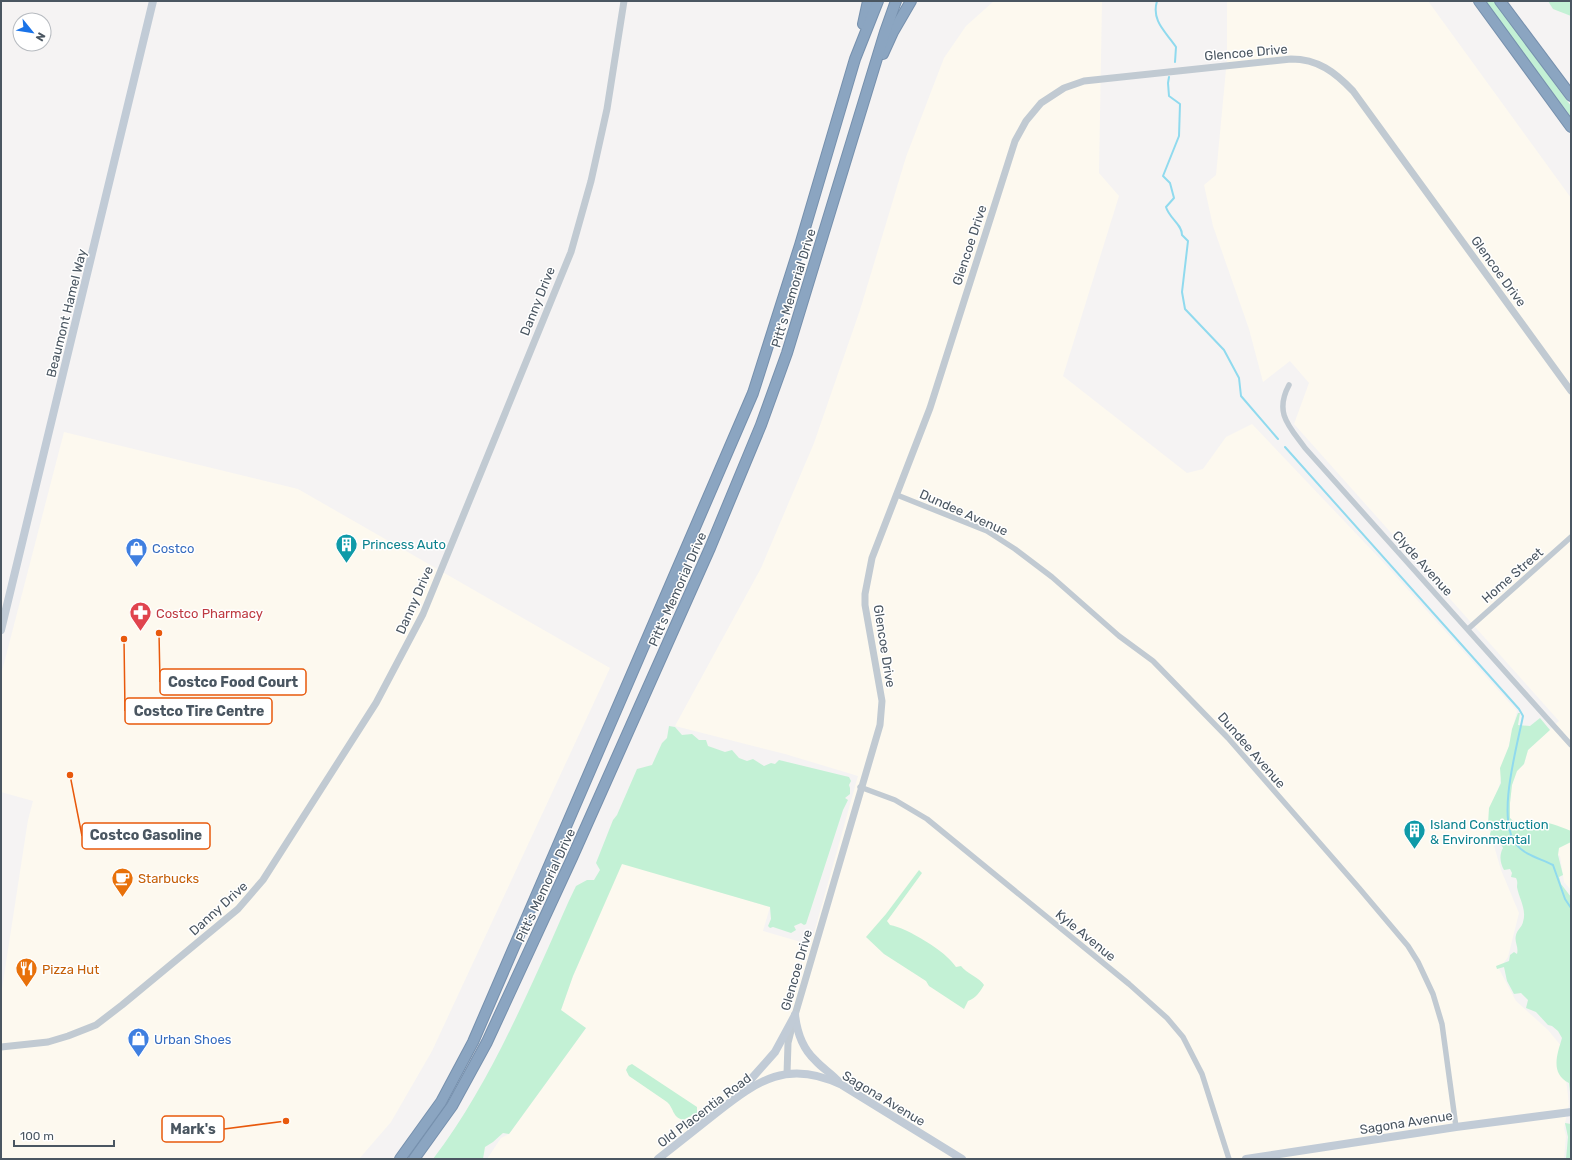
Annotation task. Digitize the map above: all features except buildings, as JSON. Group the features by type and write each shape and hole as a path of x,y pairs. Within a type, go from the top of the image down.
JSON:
{"highway":[{"path":"854,59 868,1"},
{"name":"Pitt's Memorial Drive","path":"400,1159 441,1102 473,1042 753,393 800,245 854,59 878,1"},
{"name":"Pitt's Memorial Drive","path":"414,1159 452,1106 487,1042 572,858 710,548 761,425 787,353 896,1"},
{"path":"866,94 894,32 911,1"},
{"path":"1479,1 1571,127"},
{"path":"1500,1 1571,96"},
{"path":"1508,1 1571,88"}],"main road":[{"name":"Beaumont Hamel Way","path":"1,630 153,1"},
{"path":"795,1015 798,1031 806,1049 815,1060 842,1085"},
{"path":"737,1096 775,1052 795,1015"},
{"name":"Sagona Avenue","path":"787,1074 816,1075 842,1085 962,1159"},
{"name":"Old Placentia Road","path":"658,1159 737,1096 760,1082 787,1074"},
{"name":"Sagona Avenue","path":"1246,1159 1456,1127 1571,1112"}],"street":[{"name":"Danny Drive","path":"1,1047 48,1042 78,1033 96,1024 111,1014 238,909 263,880 376,703 423,614 571,252 591,182 608,110 624,1"},
{"name":"Glencoe Drive","path":"787,1074 788,1050 795,1015 860,787 875,743 882,712 881,693 865,605 865,594 872,558 930,408 1018,134 1036,109 1052,95 1070,85 1095,78 1291,59 1310,61 1329,69 1353,91 1571,391"},
{"name":"Clyde Avenue","path":"1289,385 1283,399 1283,409 1285,419 1291,430 1328,475 1571,745"},
{"name":"Dundee Avenue","path":"897,495 987,532 1015,549 1052,577 1119,636 1153,661 1228,738 1359,888 1408,946 1418,962 1435,1001 1444,1032 1456,1127"},
{"name":"Home Street","path":"1468,629 1571,537"},
{"name":"Kyle Avenue","path":"860,787 895,800 932,822 1129,984 1162,1013 1182,1037 1202,1074 1229,1159"}],"shaded area":[{"path":"994,1 1102,1 1099,173 1119,196 1063,376 1187,473 1203,469 1226,437 1252,424 1384,563 1517,711 1489,828 1501,870 1519,913 1508,957 1499,969 1516,1001 1548,1030 1562,1047 1569,1104 1564,1128 1566,1136 1564,1159 487,1159 501,1138 509,1134 586,1028 561,1010 573,976 622,863 770,907 763,931 801,942 814,933 858,776 785,754 675,726 761,568 814,443 860,310 906,157 944,58 966,26"},
{"path":"1227,1 1428,1 1571,198 1571,890 1564,882 1560,856 1510,818 1512,785 1517,771 1524,764 1528,750 1559,721 1294,424 1309,383 1290,361 1263,382 1249,329 1213,226 1204,185 1216,175 1227,59"},
{"path":"64,432 298,489 610,668 432,1051 391,1122 359,1159 1,1159 1,995 28,820 33,801 1,792 1,675"}],"green space":[{"path":"1485,1 1494,1 1571,106 1571,117"},
{"path":"1548,1 1571,1 1571,16 1553,9"},
{"path":"1518,713 1520,713 1518,725 1530,726 1540,718 1550,730 1528,750 1524,764 1517,771 1512,785 1510,818 1516,824 1537,821 1571,831 1571,842 1559,848 1558,855 1563,875 1559,877 1561,884 1571,897 1571,1101 1569,1083 1559,1074 1556,1063 1562,1038 1558,1031 1552,1026 1548,1025 1536,1012 1526,1008 1528,1000 1521,993 1514,994 1507,981 1504,967 1497,969 1496,966 1509,961 1510,955 1514,952 1517,954 1516,935 1524,917 1517,887 1517,879 1511,877 1512,873 1510,869 1504,870 1500,859 1503,848 1498,839 1491,838 1490,834 1492,828 1488,824 1489,808 1501,783 1500,768 1509,746 1512,729"},
{"path":"669,726 675,727 682,735 692,734 699,740 706,740 708,746 725,752 732,750 739,758 747,761 753,759 764,766 771,763 775,764 779,760 849,777 851,781 849,785 850,794 845,798 848,800 843,810 806,924 804,925 801,923 794,926 796,930 791,933 773,927 770,928 768,926 771,919 770,907 622,864 573,976 561,1010 586,1028 509,1134 503,1133 485,1147 483,1159 433,1159 451,1134 483,1083 511,1029 576,886 587,880 594,880 600,870 596,863 613,820 617,815 637,769 652,765 662,743 667,738"},
{"path":"919,870 922,873 887,921 890,925 916,935 926,941 944,954 956,967 961,966 982,982 984,985 981,990 976,996 968,1001 964,1009 929,986 926,981 884,954 866,937 886,914"},
{"path":"632,1064 697,1107 697,1113 683,1120 679,1119 667,1102 629,1076 626,1070 628,1066"},
{"path":"1565,1123 1571,1124 1571,1159 1566,1159 1568,1137"}],"waterway":[{"path":"1157,1 1156,15 1160,26 1176,47 1175,62"},
{"path":"1169,77 1169,96 1180,104 1179,136 1163,176 1170,183 1174,198 1166,207 1178,224 1182,235 1188,241 1182,292 1185,309 1224,350 1239,378 1241,396 1278,439"},
{"path":"1285,447 1519,709 1523,716 1510,782 1508,801 1510,833 1519,848 1553,865 1565,899 1571,908"}],"place":[{"name":"Princess Auto","path":"346,564"},
{"name":"Costco","path":"137,568"},
{"name":"Costco Pharmacy","path":"140,632"},
{"name":"Costco Food Court","path":"159,633"},
{"name":"Costco Tire Centre","path":"124,639"},
{"name":"Costco Gasoline","path":"70,775"},
{"name":"Island Construction & Environmental","path":"1415,850"},
{"name":"Starbucks","path":"122,898"},
{"name":"Pizza Hut","path":"26,988"},
{"name":"Urban Shoes","path":"138,1058"},
{"name":"Mark's","path":"286,1121"}]}
